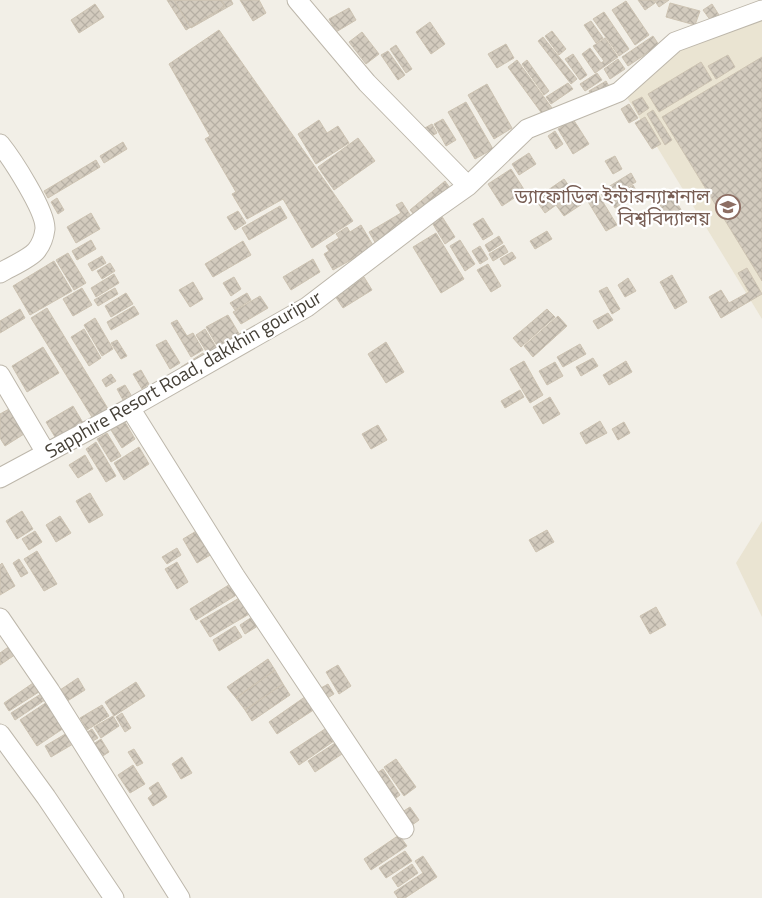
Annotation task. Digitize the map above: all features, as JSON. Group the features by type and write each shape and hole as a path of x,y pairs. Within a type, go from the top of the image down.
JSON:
{"street":[{"path":"297,0 367,83 468,186"},
{"name":"Sapphire Resort Road, dakkhin gouripur","path":"0,478 130,408 307,307 468,186 528,129 619,92 675,42 762,10"},
{"path":"0,144 14,161 36,201 45,228 42,242 35,252 0,273"},
{"path":"0,375 46,453"},
{"path":"130,408 235,576 404,829"},
{"path":"0,618 50,692 180,898"},
{"path":"0,734 46,797 114,898"}],"shaded area":[{"name":"ড্যাফোডিল ইন্টারন্যাশনাল বিশ্ববিদ্যালয়","path":"762,19 762,319 626,96 678,49"},
{"path":"762,521 762,617 736,563"}],"building":[{"path":"167,0 221,0 225,6 186,30"},
{"path":"174,0 231,0 233,4 191,28"},
{"path":"240,0 259,0 266,13 253,21"},
{"path":"638,0 653,0 655,3 645,10"},
{"path":"654,0 669,0 659,7"},
{"path":"626,1 649,35 635,45 612,10"},
{"path":"670,3 700,11 695,25 666,17"},
{"path":"95,4 104,17 79,33 71,20"},
{"path":"712,4 719,15 711,21 703,10"},
{"path":"349,8 356,20 336,32 329,19"},
{"path":"604,12 629,49 619,56 593,19"},
{"path":"591,21 603,38 596,43 584,25"},
{"path":"430,22 445,44 431,54 416,32"},
{"path":"219,30 353,221 312,248 283,199 247,219 232,194 236,192 205,139 210,136 169,64"},
{"path":"552,31 566,49 559,55 545,36"},
{"path":"362,32 379,54 366,64 349,42"},
{"path":"653,36 659,45 628,66 622,57"},
{"path":"543,37 577,79 571,84 538,41"},
{"path":"605,38 618,57 595,73 582,54 590,48 601,63 604,61 593,46"},
{"path":"506,44 514,58 497,68 488,54"},
{"path":"396,45 412,69 406,73 390,49"},
{"path":"388,51 405,75 398,80 381,55"},
{"path":"573,54 587,75 580,80 565,59"},
{"path":"728,55 735,67 716,79 708,66"},
{"path":"762,57 762,281 662,117"},
{"path":"618,59 625,69 610,79 604,69"},
{"path":"517,60 552,108 543,115 508,67"},
{"path":"527,60 549,91 544,95 522,64"},
{"path":"701,62 712,80 659,112 648,94"},
{"path":"597,73 602,80 585,91 580,84"},
{"path":"606,81 610,88 593,98 589,91"},
{"path":"568,83 573,89 551,104 546,97"},
{"path":"487,84 512,128 494,139 468,95"},
{"path":"642,97 649,108 639,115 632,102"},
{"path":"466,102 493,149 475,159 448,112"},
{"path":"629,104 638,118 629,123 621,109"},
{"path":"653,110 672,140 665,145 647,114"},
{"path":"645,117 661,144 652,149 635,123"},
{"path":"443,119 456,140 446,146 434,124"},
{"path":"573,119 589,144 573,154 558,129"},
{"path":"319,120 327,133 338,126 349,143 316,164 298,134"},
{"path":"432,124 437,133 428,138 423,129"},
{"path":"555,131 563,144 556,149 548,136"},
{"path":"358,138 375,161 334,190 318,167"},
{"path":"123,142 127,149 104,163 100,156"},
{"path":"529,153 536,164 519,175 512,164"},
{"path":"615,156 622,169 613,174 605,161"},
{"path":"96,160 100,167 48,198 44,191"},
{"path":"511,169 525,191 502,206 488,184"},
{"path":"631,173 636,182 605,200 600,192"},
{"path":"564,179 582,204 564,216 556,205 545,213 535,199"},
{"path":"445,181 452,191 418,219 410,210"},
{"path":"633,185 638,194 615,208 610,199"},
{"path":"670,192 685,216 672,224 657,200"},
{"path":"598,194 617,225 606,231 587,200"},
{"path":"57,198 64,210 58,214 51,202"},
{"path":"402,202 414,221 376,244 369,232 401,213 396,205"},
{"path":"280,206 287,218 249,240 242,228"},
{"path":"238,211 246,223 235,230 227,217"},
{"path":"91,213 100,229 76,243 67,227"},
{"path":"441,215 455,237 445,244 431,221"},
{"path":"483,218 493,234 483,240 473,224"},
{"path":"361,225 374,247 333,270 324,254 329,251 326,246 339,238 336,234 347,227 350,232"},
{"path":"547,231 552,239 535,249 530,241"},
{"path":"436,233 464,279 441,293 413,247"},
{"path":"499,236 503,243 489,252 485,245"},
{"path":"91,240 96,249 77,260 72,251"},
{"path":"460,240 475,264 465,271 450,246"},
{"path":"243,241 251,255 213,277 205,264"},
{"path":"504,245 508,252 493,261 489,254"},
{"path":"480,246 488,259 480,264 472,251"},
{"path":"512,252 516,258 504,265 500,259"},
{"path":"68,253 86,283 74,290 56,260"},
{"path":"102,256 106,263 92,271 88,264"},
{"path":"313,259 320,272 291,290 283,277"},
{"path":"54,261 72,291 30,315 13,286"},
{"path":"110,263 115,271 102,279 97,271"},
{"path":"488,264 501,286 491,292 477,270"},
{"path":"747,268 762,294 721,318 709,297 721,290 729,303 749,292 738,273"},
{"path":"114,274 119,283 96,297 91,288"},
{"path":"672,275 687,302 675,309 660,282"},
{"path":"234,277 241,289 231,296 223,283"},
{"path":"364,277 372,290 343,308 335,296"},
{"path":"628,278 636,291 625,297 618,285"},
{"path":"193,282 203,299 190,307 179,290"},
{"path":"607,287 620,309 612,314 599,291"},
{"path":"82,288 92,305 73,316 63,299"},
{"path":"115,288 118,294 98,306 94,300"},
{"path":"126,293 133,304 111,317 105,306"},
{"path":"247,293 251,300 235,310 230,303"},
{"path":"260,296 268,308 241,324 233,312"},
{"path":"134,306 139,314 111,330 107,322"},
{"path":"47,308 110,412 95,422 31,318"},
{"path":"20,309 25,318 0,333 0,321"},
{"path":"547,309 555,317 521,347 513,338"},
{"path":"608,313 613,320 598,329 593,321"},
{"path":"228,315 241,337 219,349 206,327"},
{"path":"558,316 567,326 533,357 524,346"},
{"path":"95,318 113,349 102,356 84,325"},
{"path":"177,320 187,336 193,333 203,350 191,357 171,323"},
{"path":"84,329 101,358 89,366 71,337"},
{"path":"205,329 218,350 209,356 196,335"},
{"path":"117,340 127,356 121,359 111,343"},
{"path":"166,340 180,363 170,369 156,345"},
{"path":"386,342 404,372 386,383 368,354"},
{"path":"580,344 586,354 563,367 557,357"},
{"path":"43,347 59,373 27,392 12,366"},
{"path":"203,353 207,361 185,374 181,367"},
{"path":"593,358 598,366 581,376 576,367"},
{"path":"524,361 543,395 530,403 510,369"},
{"path":"626,361 632,372 609,385 603,375"},
{"path":"555,362 563,376 547,385 539,371"},
{"path":"141,370 149,384 142,389 133,374"},
{"path":"111,374 116,381 106,387 102,380"},
{"path":"125,385 131,395 123,400 117,389"},
{"path":"520,390 524,397 505,408 501,401"},
{"path":"550,397 560,414 543,424 533,407"},
{"path":"73,406 85,426 58,442 46,422"},
{"path":"9,409 24,434 5,446 0,438 0,414"},
{"path":"600,421 607,433 586,444 580,433"},
{"path":"125,422 135,439 122,448 111,430"},
{"path":"624,422 630,433 618,440 612,429"},
{"path":"378,425 387,440 371,449 362,434"},
{"path":"107,433 121,456 111,462 97,439"},
{"path":"96,442 116,476 106,482 86,449"},
{"path":"139,447 149,464 124,480 114,463"},
{"path":"85,455 93,469 78,478 69,465"},
{"path":"90,493 103,515 89,523 76,501"},
{"path":"22,511 33,529 17,539 6,521"},
{"path":"60,516 71,533 56,542 46,525"},
{"path":"198,530 212,554 197,563 183,539"},
{"path":"547,530 554,542 536,552 529,540"},
{"path":"35,531 42,542 29,550 22,539"},
{"path":"177,548 181,555 167,564 162,557"},
{"path":"37,551 57,584 44,591 24,559"},
{"path":"19,559 28,573 21,577 13,563"},
{"path":"177,562 188,582 177,589 165,569"},
{"path":"2,563 15,586 0,595 0,565"},
{"path":"232,583 238,594 196,620 190,609"},
{"path":"241,597 251,613 210,637 200,621"},
{"path":"656,607 666,625 650,634 640,616"},
{"path":"255,615 261,624 245,634 240,625"},
{"path":"235,626 242,637 219,651 213,640"},
{"path":"14,643 19,652 0,665 0,653"},
{"path":"268,659 275,670 236,698 227,687"},
{"path":"338,665 351,686 339,694 326,672"},
{"path":"275,670 283,684 245,710 236,698"},
{"path":"78,678 85,690 61,705 54,694"},
{"path":"36,681 42,690 9,711 4,703"},
{"path":"136,682 145,696 114,716 105,702"},
{"path":"283,684 290,695 252,721 245,710"},
{"path":"328,684 334,694 321,702 314,692"},
{"path":"44,692 48,698 15,720 11,713"},
{"path":"309,694 318,707 277,734 269,722"},
{"path":"50,700 67,726 37,746 20,720"},
{"path":"102,705 109,716 87,730 80,718"},
{"path":"122,713 131,728 125,732 116,717"},
{"path":"113,716 119,726 101,738 94,727"},
{"path":"328,727 337,739 299,765 290,752"},
{"path":"92,729 98,738 86,745 81,736"},
{"path":"67,733 73,744 51,757 45,746"},
{"path":"101,739 109,752 95,761 87,748"},
{"path":"341,739 348,750 315,772 308,761"},
{"path":"134,749 143,763 137,766 128,752"},
{"path":"182,757 192,773 181,779 172,764"},
{"path":"396,759 416,787 404,796 384,767"},
{"path":"133,765 145,784 130,793 118,775"},
{"path":"383,769 400,795 392,801 374,775"},
{"path":"158,782 167,797 153,806 148,798 153,794 149,788"},
{"path":"410,807 419,820 408,828 399,814"},
{"path":"399,835 407,846 371,870 364,859"},
{"path":"405,851 412,861 386,878 379,868"},
{"path":"423,856 437,877 405,898 398,898 394,892 423,873 415,861"},
{"path":"412,864 418,873 398,887 392,878"}],"place":[{"name":"ড্যাফোডিল ইন্টারন্যাশনাল বিশ্ববিদ্যালয়","path":"728,207"}]}
